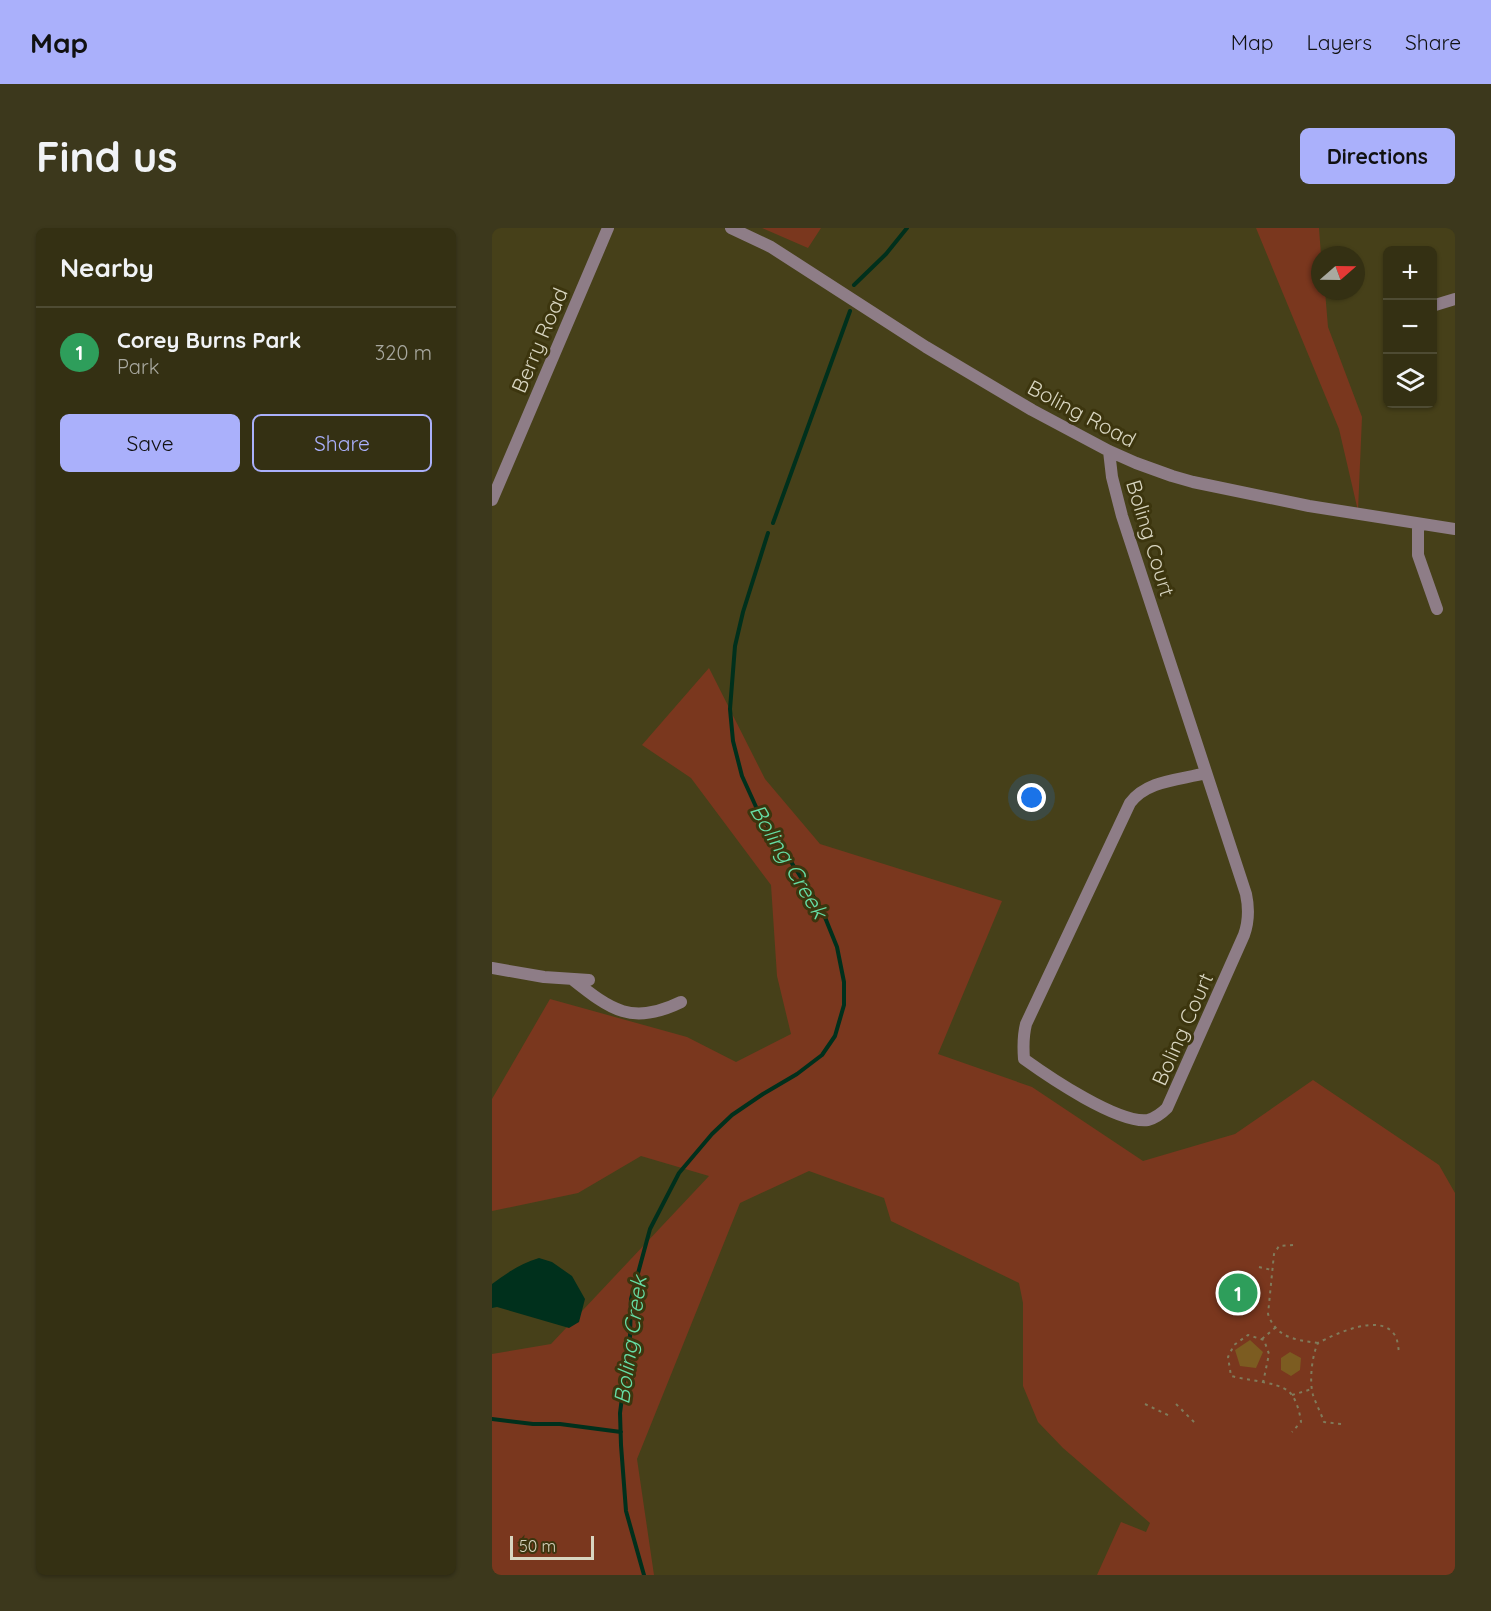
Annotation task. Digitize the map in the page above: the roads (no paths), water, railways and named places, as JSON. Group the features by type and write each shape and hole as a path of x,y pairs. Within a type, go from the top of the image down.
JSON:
{"street":[{"name":"Berry Road","path":"492,500 608,228"},
{"name":"Boling Road","path":"731,228 771,247 969,373 1109,451 1193,482 1309,506 1455,530"},
{"path":"1437,304 1455,299"},
{"name":"Boling Court","path":"1109,451 1112,477 1122,516 1246,894 1249,905 1247,928 1167,1108 1152,1118 1140,1120 1127,1118 1110,1112 1048,1077 1024,1059 1026,1024 1130,803 1149,787 1206,773"},
{"path":"1418,525 1418,555 1437,609"},
{"path":"492,968 544,977 589,980"},
{"path":"572,979 600,1001 630,1014 659,1011 681,1002"}],"waterway":[{"name":"Boling Creek","path":"854,285 886,254 907,228"},
{"name":"Boling Creek","path":"773,523 850,311"},
{"name":"Boling Creek","path":"644,1575 626,1511 620,1413 630,1337 631,1299 650,1229 679,1173 712,1134 732,1115 797,1074 822,1055 835,1036 844,1005 844,982 837,947 822,910 757,809 742,776 733,741 730,709 735,646 743,612 768,533"},
{"path":"492,1419 533,1424 560,1424 621,1432"}],"place":[{"name":"Corey Burns Park","path":"1238,1293"}]}
